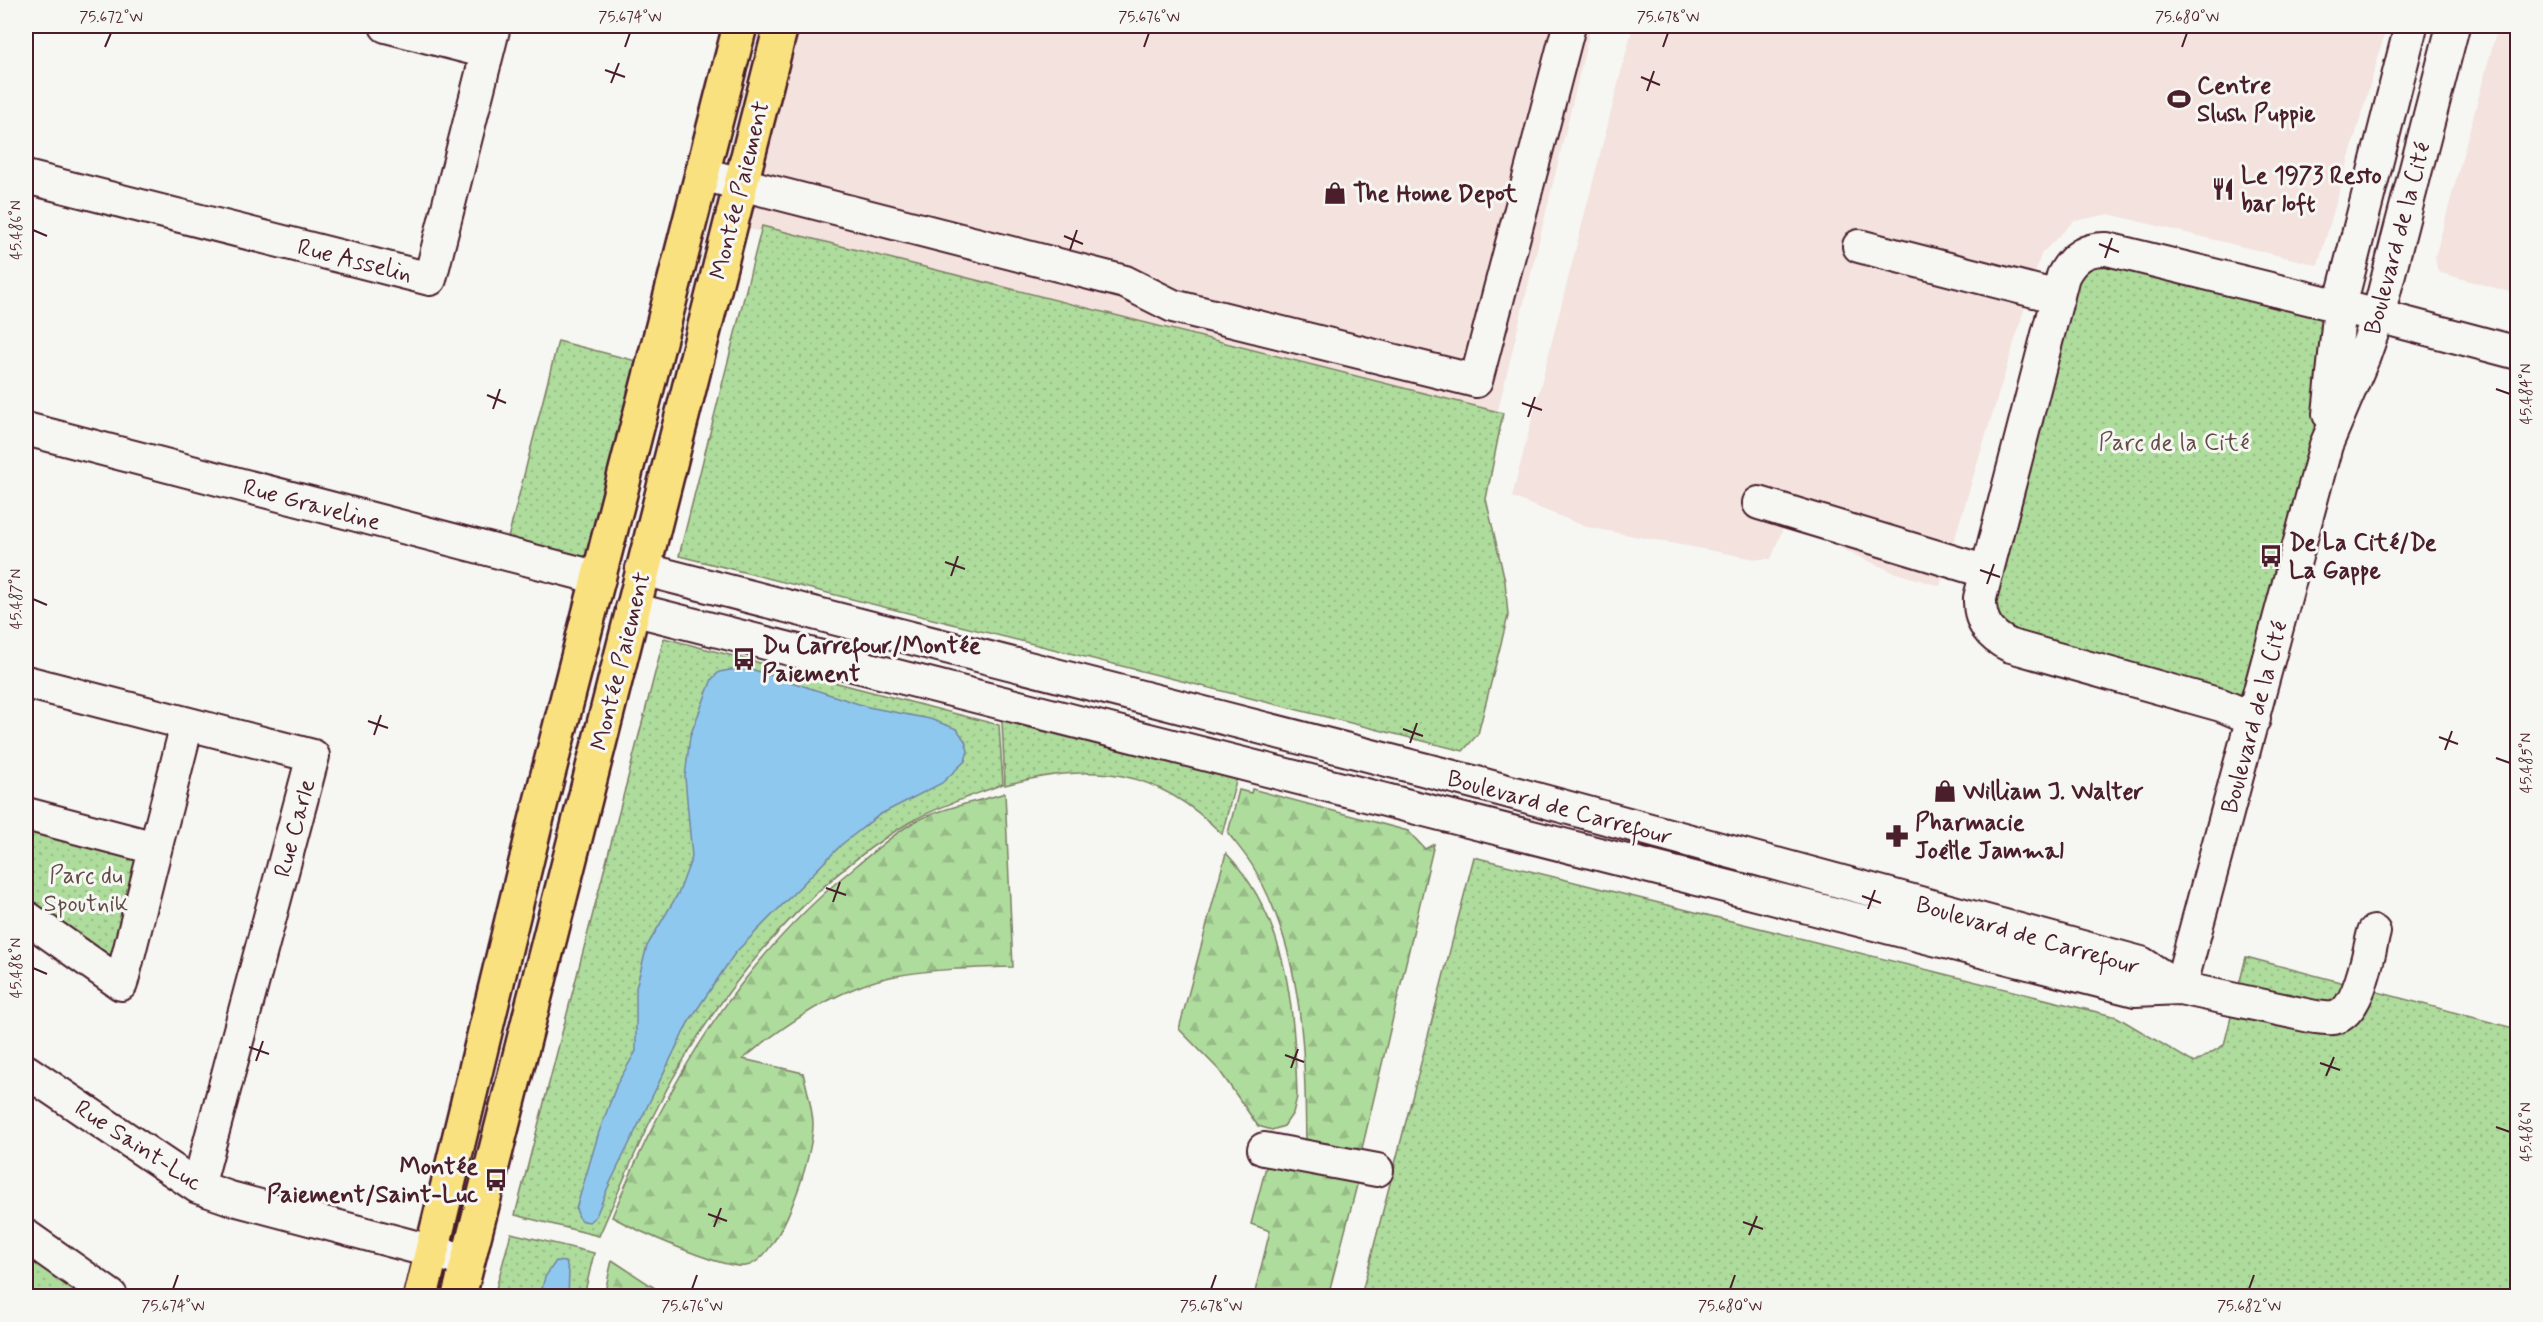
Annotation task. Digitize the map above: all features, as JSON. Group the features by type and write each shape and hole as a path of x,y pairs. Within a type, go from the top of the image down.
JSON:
{"main road":[{"name":"Montée Paiement","path":"421,1296 536,822 740,26"},
{"name":"Montée Paiement","path":"459,1296 781,26"},
{"path":"599,578 642,570"},
{"path":"599,578 632,609"}],"street":[{"path":"386,26 490,39"},
{"path":"702,174 1125,282 1173,306 1476,381 1569,26"},
{"name":"Boulevard de la Cité","path":"2326,445 2340,306 2411,26"},
{"name":"Boulevard de la Cité","path":"2180,988 2326,445 2364,356 2378,316 2453,26"},
{"name":"Rue Asselin","path":"26,177 430,279 490,39"},
{"path":"1859,246 2058,297"},
{"path":"2254,719 2221,705 2011,646 1997,639 1986,628 1980,614 1980,598 1986,572 2058,297 2070,264 2093,248 2107,249 2340,306 2517,353"},
{"name":"Rue Graveline","path":"26,429 599,578"},
{"path":"1759,503 1986,572"},
{"name":"Boulevard de Carrefour","path":"642,570 1467,781 2141,963 2180,988"},
{"name":"Boulevard de Carrefour","path":"632,609 2124,988 2135,990 2180,988"},
{"name":"Rue Carle","path":"26,682 313,756 198,1186"},
{"path":"26,917 121,984 188,724"},
{"path":"26,814 155,848"},
{"path":"2180,988 2315,1017 2334,1018 2345,1012 2355,1001 2374,932"},
{"name":"Rue Saint-Luc","path":"26,1071 198,1186 230,1198 468,1261"},
{"path":"1264,1149 1377,1170"},
{"path":"26,1236 111,1296"}],"shaded area":[{"path":"781,26 1591,26 1496,418 730,224"},
{"path":"1633,26 2387,26 2318,265 2109,214 2074,221 2041,254 1940,586 1893,572 1785,523 1771,559 1756,559 1587,527 1512,497"},
{"path":"2498,26 2517,26 2517,294 2438,272 2435,257"}],"green space":[{"path":"762,226 1503,413 1486,499 1505,581 1508,616 1478,734 1463,751 679,556"},
{"name":"Parc de la Cité","path":"2080,255 2340,306 2326,445 2254,719 2011,646 1980,598"},
{"path":"558,341 652,365 599,578 504,554"},
{"path":"664,638 999,725 1003,784 921,816 870,848 832,879 762,951 701,1032 675,1074 653,1116 599,1236 515,1215"},
{"path":"1001,701 1241,762 1222,834 1197,812 1172,795 1147,783 1121,776 1095,773 1067,774 1005,785"},
{"path":"1252,789 1408,831 1425,849 1434,844 1361,1153 1306,1148 1302,1041 1292,970 1284,936 1252,865 1228,833 1239,790 1251,793"},
{"path":"1005,793 1013,967 921,972 870,983 850,990 812,1010 743,1059 803,1073 813,1123 808,1158 801,1181 782,1227 771,1246 758,1260 745,1266 733,1265 658,1239 612,1217 657,1118 683,1071 743,982 777,941 815,902 902,830 918,820 939,812"},
{"name":"Parc du Spoutnik","path":"26,814 155,848 121,984 26,917"},
{"path":"1226,853 1247,879 1263,906 1284,967 1290,999 1297,1097 1293,1113 1284,1126 1272,1130 1258,1126 1219,1070 1179,1029"},
{"path":"1474,857 2117,1017 2194,1063 2224,1045 2246,957 2517,1029 2517,1296 1361,1296"},
{"path":"1268,1159 1344,1173 1357,1185 1328,1296 1254,1296 1270,1231 1251,1224"},
{"path":"511,1233 594,1253 584,1296 494,1296"},
{"path":"26,1236 111,1296 26,1296"},
{"path":"612,1260 667,1296 604,1296"}],"water":[{"path":"751,669 868,707 930,719 957,729 968,751 965,761 942,783 879,815 841,845 735,953 688,1023 596,1216 589,1222 580,1220 576,1209 599,1132 617,1084 636,1051 636,988 647,946 679,892 692,857 685,777 690,736 712,679 719,672"},
{"path":"556,1261 566,1262 569,1272 568,1296 540,1296 545,1277"}],"place":[{"name":"Centre Slush Puppie","path":"2179,99"},
{"name":"Le 1973 Resto bar loft","path":"2223,189"},
{"name":"The Home Depot","path":"1335,193"},
{"name":"De La Cité/De La Gappe","path":"2271,556"},
{"name":"Du Carrefour/Montée Paiement","path":"744,659"},
{"name":"William J. Walter","path":"1945,791"},
{"name":"Pharmacie Joëlle Jammal","path":"1897,836"},
{"name":"Montée Paiement/Saint-Luc","path":"496,1180"}]}
